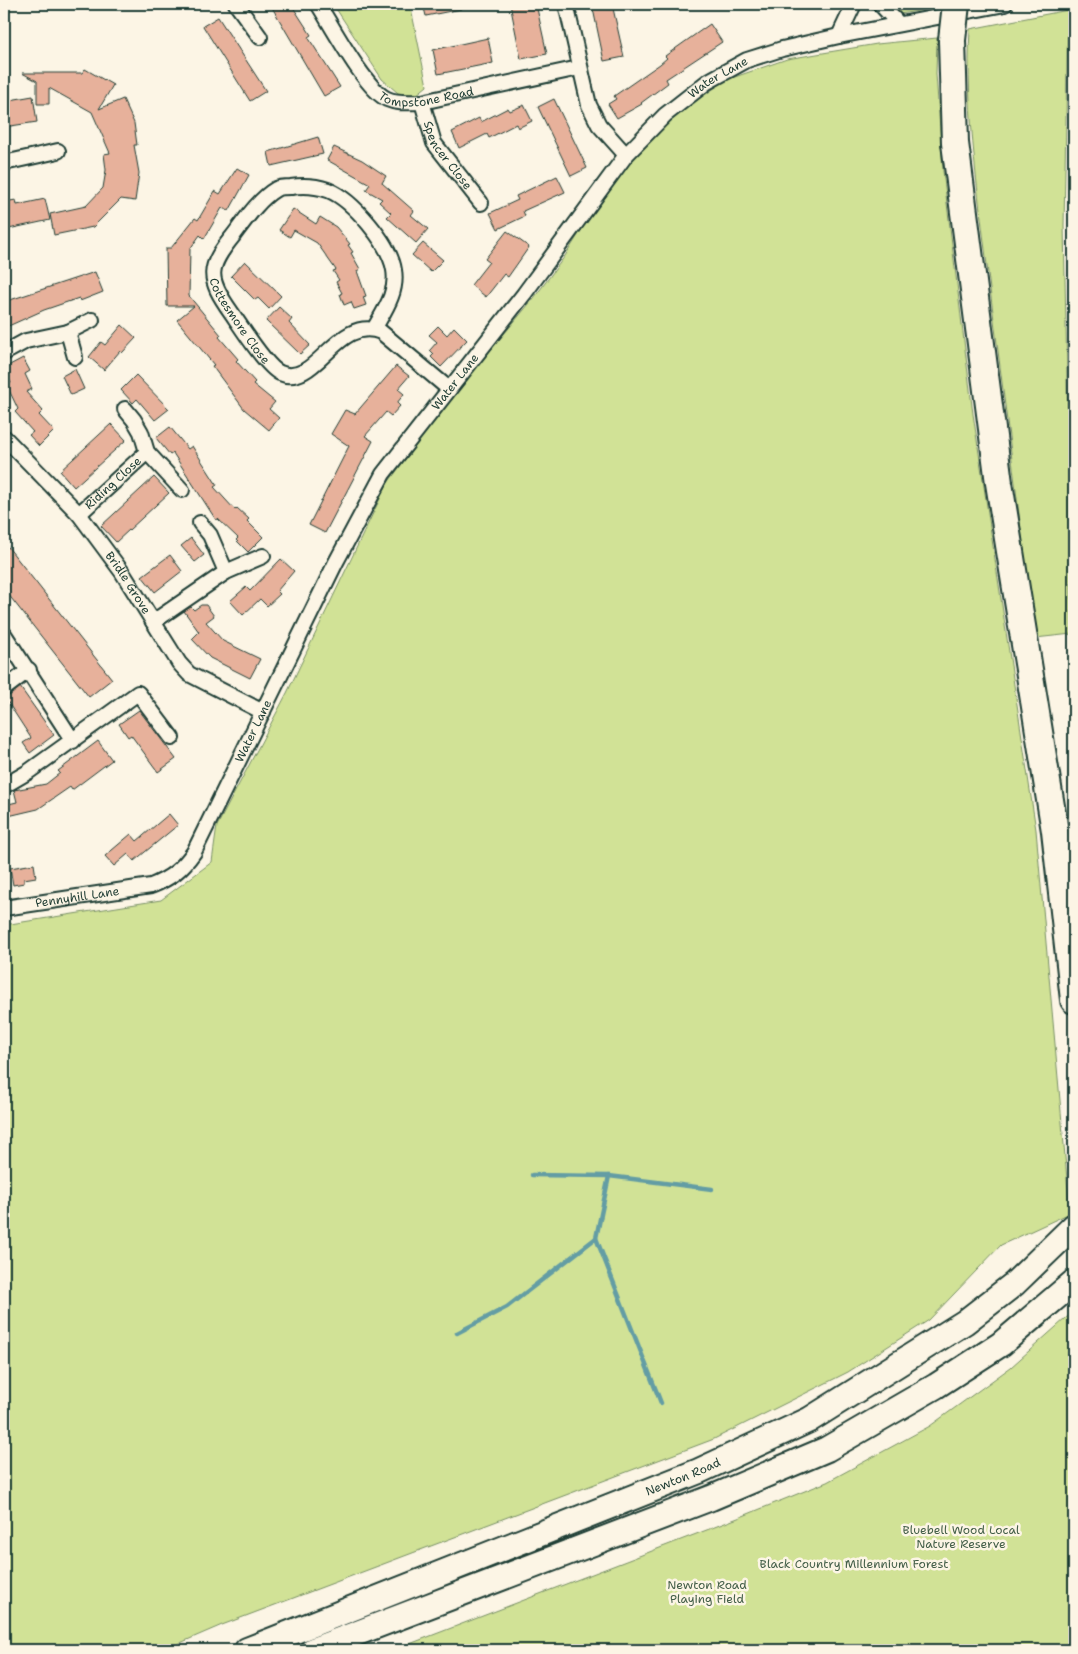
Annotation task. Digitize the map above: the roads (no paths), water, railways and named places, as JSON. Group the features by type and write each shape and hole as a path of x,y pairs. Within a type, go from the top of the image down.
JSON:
{"highway":[{"path":"956,4 952,40 954,143 999,484 1055,831 1074,1000"},
{"name":"Newton Road","path":"247,1650 699,1471 809,1420 914,1356 965,1322 1014,1284 1069,1231"},
{"path":"313,1650 711,1498 827,1450 936,1386 1001,1344 1071,1286"}],"street":[{"path":"236,4 260,37"},
{"name":"Tompstone Road","path":"318,4 370,86 386,99 399,102 422,102 579,68"},
{"path":"566,4 579,68 589,105 599,125 626,155"},
{"path":"839,36 854,4"},
{"path":"880,4 899,24"},
{"name":"Water Lane","path":"151,886 174,875 194,852 336,562 383,474 524,294 626,155 665,115 707,82 727,69 747,60 782,49 839,36 1005,4"},
{"name":"Spencer Close","path":"422,102 434,143 481,203"},
{"path":"4,163 58,151"},
{"name":"Cottesmore Close","path":"309,185 329,191 358,212 390,255 394,269 393,291 374,330 355,331 342,339 308,369 295,375 280,373 268,362 218,294 212,278 215,262 262,200 278,188 309,185"},
{"path":"4,353 26,341 68,332 92,320"},
{"path":"374,330 381,332 449,389"},
{"path":"68,332 75,357"},
{"name":"Riding Close","path":"124,410 134,420 141,432 147,452 182,490"},
{"name":"Bridle Grove","path":"4,437 79,514 122,572 179,663 189,674 263,712"},
{"name":"Riding Close","path":"79,514 147,452"},
{"path":"200,523 210,535 226,572"},
{"path":"153,622 226,572 262,556"},
{"path":"4,634 29,670 73,741"},
{"path":"4,689 29,670"},
{"path":"4,786 73,741 138,693 172,738"},
{"name":"Pennyhill Lane","path":"4,908 151,886"}],"waterway":[{"path":"532,1175 609,1176 712,1189"},
{"path":"609,1176 596,1238 661,1403"},
{"path":"457,1333 507,1307 596,1238"}],"park label":[{"name":"Bluebell Wood Local Nature Reserve","path":"961,1537"},
{"name":"Black Country Millennium Forest","path":"854,1564"},
{"name":"Newton Road Playing Field","path":"707,1592"}]}
